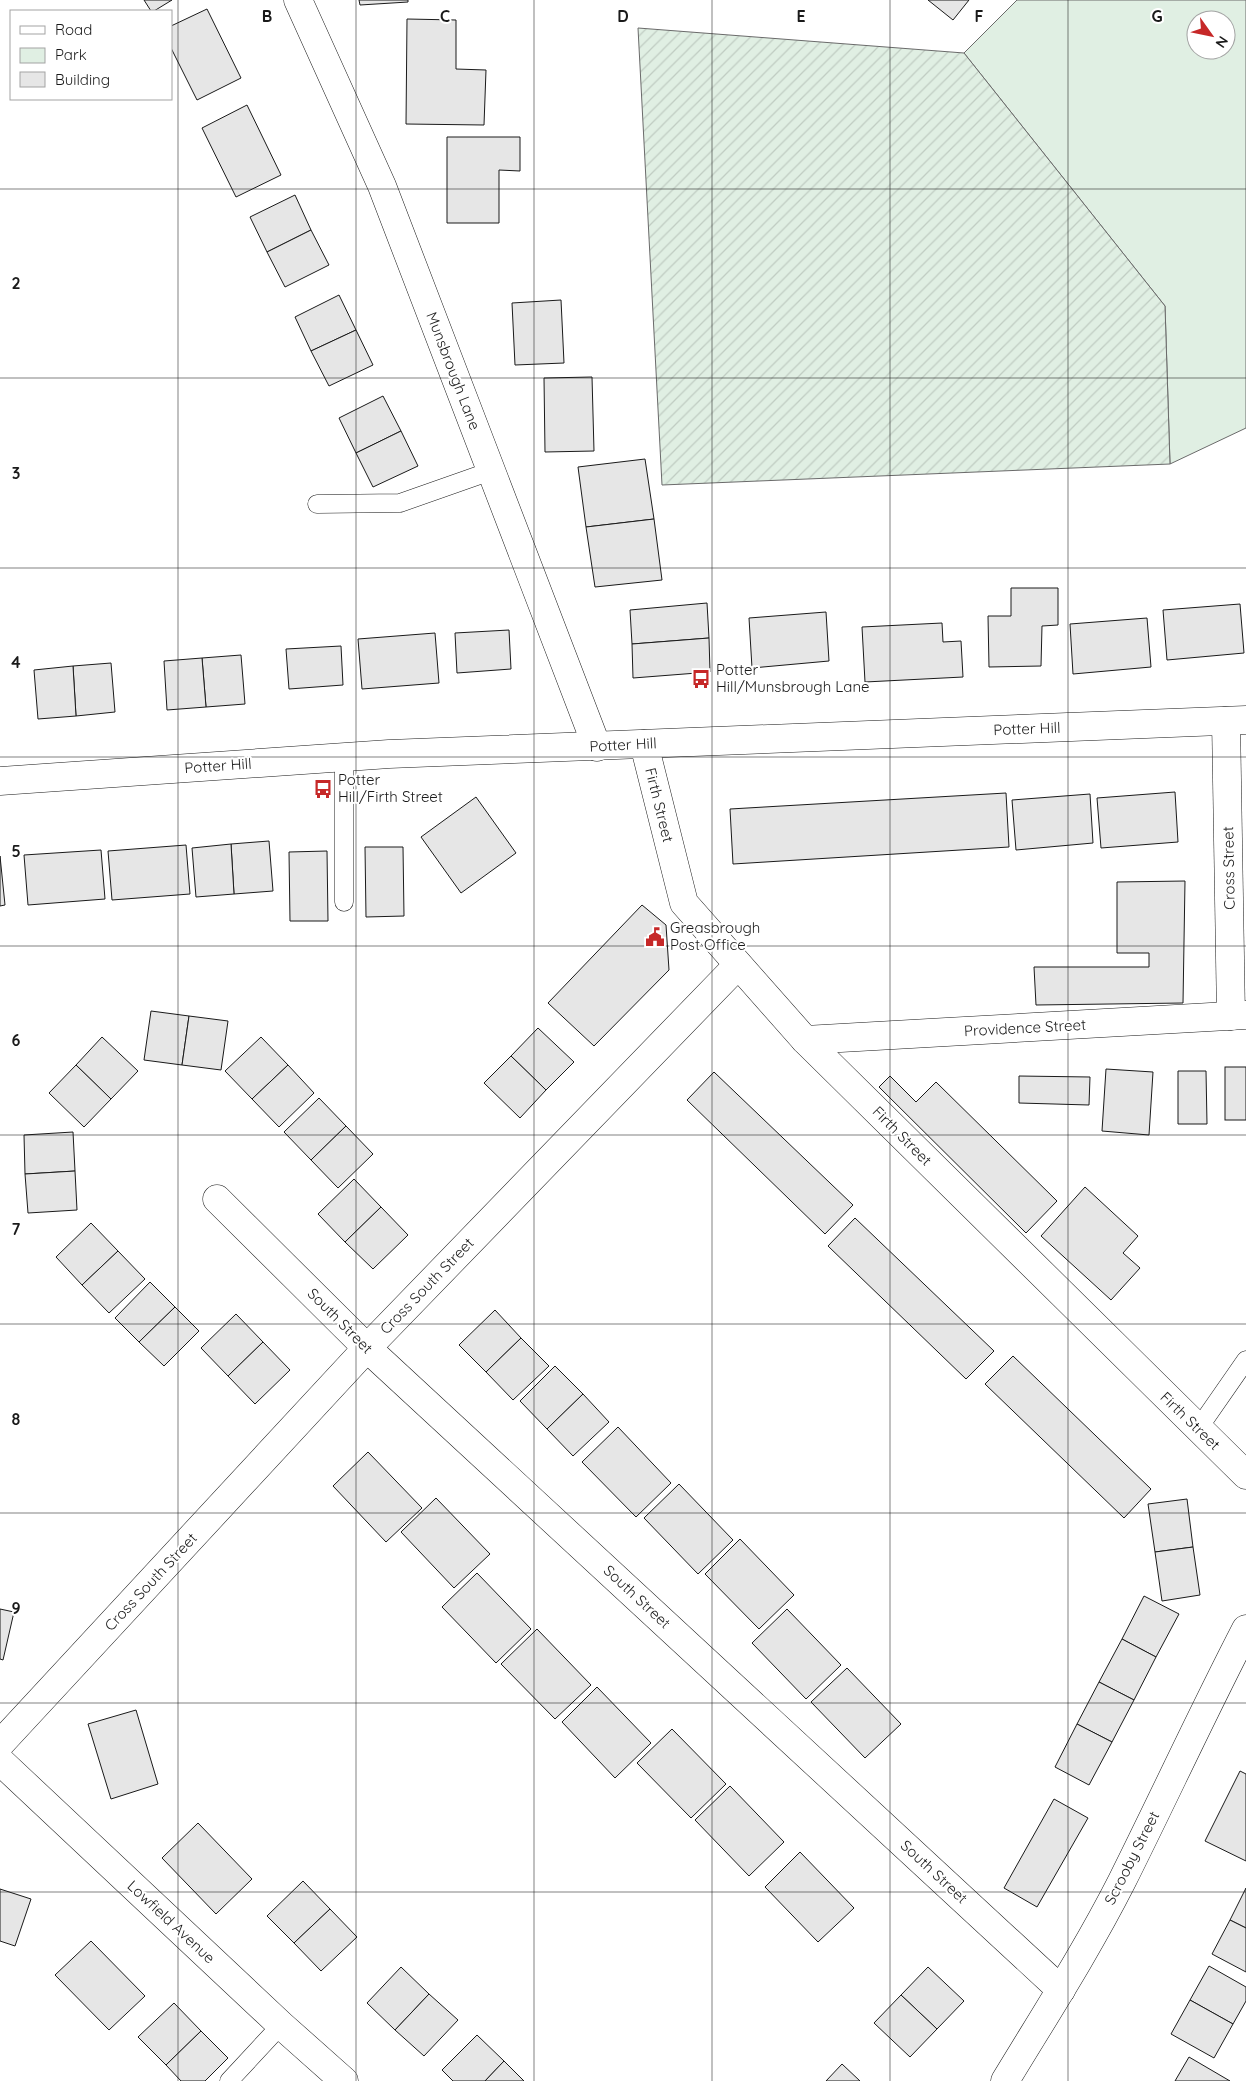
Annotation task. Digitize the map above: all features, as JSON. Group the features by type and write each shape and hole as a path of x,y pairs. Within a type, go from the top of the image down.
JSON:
{"street":[{"name":"Munsbrough Lane","path":"298,0 382,186 598,747"},
{"name":"Potter Hill","path":"0,781 344,757 1236,721"},
{"name":"Cross Street","path":"1236,721 1239,1015"},
{"name":"Firth Street","path":"644,744 684,902 805,1040 1246,1475"},
{"name":"Cross South Street","path":"0,1744 367,1348 738,965"},
{"name":"Providence Street","path":"805,1040 1239,1015"},
{"name":"South Street","path":"217,1199 367,1348 1061,1990"},
{"name":"Scrooby Street","path":"1005,2081 1061,1990 1121,1882 1201,1715 1246,1629"},
{"name":"Lowfield Avenue","path":"0,1760 281,2026 344,2081"}],"lane":[{"path":"317,504 400,503 491,471"},
{"path":"344,757 344,902"},
{"path":"1198,1429 1246,1360"},
{"path":"229,2081 281,2026"}],"green space":[{"path":"1017,0 1246,0 1246,428 1170,464 1165,306 964,53"},
{"path":"638,28 964,53 1165,306 1170,464 662,485"}],"building":[{"path":"144,0 172,0 156,10 150,10"},
{"path":"359,0 408,0 408,2 360,5"},
{"path":"928,0 969,0 953,20"},
{"path":"207,9 241,78 197,100 172,50 172,26"},
{"path":"407,19 456,20 456,69 486,70 484,125 406,124"},
{"path":"247,105 281,175 236,197 202,128"},
{"path":"447,137 520,137 520,171 499,170 499,223 447,223"},
{"path":"295,195 311,230 267,252 250,217"},
{"path":"311,230 329,265 285,287 267,252"},
{"path":"339,295 356,330 311,351 295,317"},
{"path":"561,300 564,363 515,365 512,303"},
{"path":"356,330 373,365 329,386 311,351"},
{"path":"592,377 594,451 545,452 544,378"},
{"path":"383,396 401,431 356,453 339,418"},
{"path":"401,431 418,466 373,487 356,453"},
{"path":"645,459 654,519 586,527 578,467"},
{"path":"654,519 662,580 595,587 586,527"},
{"path":"1011,588 1058,588 1058,625 1042,626 1041,666 989,667 988,616 1011,616"},
{"path":"707,603 709,638 632,644 630,610"},
{"path":"1240,604 1244,653 1167,660 1163,610"},
{"path":"826,612 829,661 752,668 749,618"},
{"path":"1147,618 1151,667 1073,674 1070,624"},
{"path":"942,623 943,642 961,641 963,677 865,682 862,627"},
{"path":"509,630 511,669 457,673 455,633"},
{"path":"435,633 439,683 362,689 358,639"},
{"path":"709,638 710,672 633,678 632,644"},
{"path":"341,646 343,685 289,689 286,649"},
{"path":"241,655 245,704 206,707 202,658"},
{"path":"202,658 206,707 167,710 164,661"},
{"path":"111,663 115,712 76,716 73,666"},
{"path":"73,666 76,716 38,719 34,670"},
{"path":"1175,792 1178,842 1101,848 1097,798"},
{"path":"1006,793 1009,847 733,864 730,809"},
{"path":"1090,794 1093,843 1016,850 1012,800"},
{"path":"476,797 516,853 461,893 421,837"},
{"path":"269,841 273,891 234,894 231,844"},
{"path":"231,844 234,894 196,897 192,848"},
{"path":"186,845 190,894 112,900 108,851"},
{"path":"365,847 403,847 404,916 366,917"},
{"path":"101,850 105,899 28,905 24,855"},
{"path":"327,851 328,921 290,921 289,852"},
{"path":"0,856 5,905 0,906"},
{"path":"1185,881 1183,1003 1036,1005 1034,967 1149,967 1149,953 1117,953 1117,882"},
{"path":"642,905 666,925 669,970 594,1046 548,1003"},
{"path":"151,1011 189,1016 182,1065 144,1060"},
{"path":"189,1016 228,1021 221,1070 182,1065"},
{"path":"538,1028 574,1062 546,1090 511,1056"},
{"path":"102,1037 138,1071 111,1099 76,1065"},
{"path":"261,1037 288,1065 252,1099 225,1071"},
{"path":"511,1056 546,1090 520,1118 484,1083"},
{"path":"76,1065 111,1099 84,1127 49,1093"},
{"path":"288,1065 314,1093 279,1127 252,1099"},
{"path":"1225,1067 1246,1067 1246,1120 1225,1120"},
{"path":"1106,1069 1153,1072 1149,1135 1102,1131"},
{"path":"1178,1071 1206,1071 1207,1124 1178,1124"},
{"path":"714,1072 853,1205 825,1234 687,1100"},
{"path":"890,1076 916,1102 936,1082 1057,1201 1026,1233 879,1087"},
{"path":"1019,1076 1090,1077 1089,1105 1019,1103"},
{"path":"319,1098 346,1126 311,1160 284,1132"},
{"path":"346,1126 373,1154 338,1188 311,1160"},
{"path":"73,1132 75,1171 25,1174 24,1135"},
{"path":"75,1171 77,1210 28,1213 25,1174"},
{"path":"354,1179 381,1207 345,1242 318,1214"},
{"path":"1085,1187 1138,1236 1123,1253 1140,1268 1111,1300 1041,1236"},
{"path":"381,1207 408,1235 373,1269 345,1242"},
{"path":"855,1218 994,1351 966,1379 828,1246"},
{"path":"91,1223 118,1251 82,1285 56,1257"},
{"path":"118,1251 145,1279 109,1313 82,1285"},
{"path":"150,1282 175,1307 139,1342 115,1318"},
{"path":"175,1307 199,1331 164,1366 139,1342"},
{"path":"495,1310 521,1338 486,1372 459,1345"},
{"path":"236,1314 263,1342 228,1376 201,1348"},
{"path":"521,1338 549,1366 513,1400 486,1372"},
{"path":"263,1342 290,1370 255,1404 228,1376"},
{"path":"1013,1356 1151,1489 1124,1518 985,1384"},
{"path":"555,1366 583,1394 547,1429 520,1401"},
{"path":"583,1394 609,1422 573,1456 547,1429"},
{"path":"618,1427 671,1483 636,1517 582,1462"},
{"path":"368,1452 422,1508 386,1542 333,1486"},
{"path":"679,1484 733,1540 698,1574 644,1518"},
{"path":"436,1498 490,1554 454,1588 401,1532"},
{"path":"1187,1499 1193,1547 1155,1552 1148,1504"},
{"path":"740,1539 794,1595 759,1629 705,1574"},
{"path":"1193,1547 1200,1595 1162,1601 1155,1552"},
{"path":"477,1573 531,1629 496,1663 442,1607"},
{"path":"1144,1596 1179,1614 1156,1657 1122,1639"},
{"path":"0,1609 14,1612 3,1660 0,1659"},
{"path":"787,1609 841,1665 806,1699 752,1643"},
{"path":"537,1629 591,1685 555,1719 501,1664"},
{"path":"1122,1639 1156,1657 1134,1700 1099,1682"},
{"path":"847,1668 901,1724 865,1758 811,1702"},
{"path":"1099,1682 1134,1700 1112,1742 1077,1724"},
{"path":"597,1687 651,1743 615,1778 562,1722"},
{"path":"136,1710 158,1784 111,1799 88,1724"},
{"path":"1077,1724 1112,1742 1089,1785 1055,1767"},
{"path":"672,1729 726,1784 691,1818 637,1763"},
{"path":"1240,1771 1246,1774 1246,1861 1205,1841"},
{"path":"730,1786 784,1842 749,1876 695,1820"},
{"path":"1054,1799 1088,1818 1037,1907 1004,1888"},
{"path":"198,1823 252,1879 216,1914 162,1858"},
{"path":"800,1852 854,1908 818,1942 765,1887"},
{"path":"303,1881 330,1909 294,1943 267,1916"},
{"path":"1246,1888 1246,1928 1230,1920"},
{"path":"0,1889 31,1899 15,1946 0,1941"},
{"path":"330,1909 357,1937 321,1971 294,1943"},
{"path":"1230,1920 1246,1928 1246,1972 1212,1954"},
{"path":"91,1941 145,1996 109,2030 55,1975"},
{"path":"1209,1966 1246,1987 1246,2001 1233,2024 1190,2000"},
{"path":"401,1967 429,1994 395,2030 367,2003"},
{"path":"928,1967 964,2001 937,2029 901,1995"},
{"path":"429,1994 458,2020 424,2056 395,2030"},
{"path":"901,1995 937,2029 910,2057 874,2023"},
{"path":"1190,2000 1233,2024 1214,2058 1171,2034"},
{"path":"174,2003 201,2031 166,2065 138,2037"},
{"path":"201,2031 228,2058 205,2081 181,2081 166,2065"},
{"path":"477,2035 504,2061 485,2081 453,2081 442,2070"},
{"path":"1189,2057 1230,2081 1175,2081"},
{"path":"504,2061 524,2081 485,2081"},
{"path":"842,2064 860,2081 826,2081"}],"place":[{"name":"Potter Hill/Munsbrough Lane","path":"701,679"},
{"name":"Potter Hill/Firth Street","path":"323,789"},
{"name":"Greasbrough Post Office","path":"655,937"}]}
